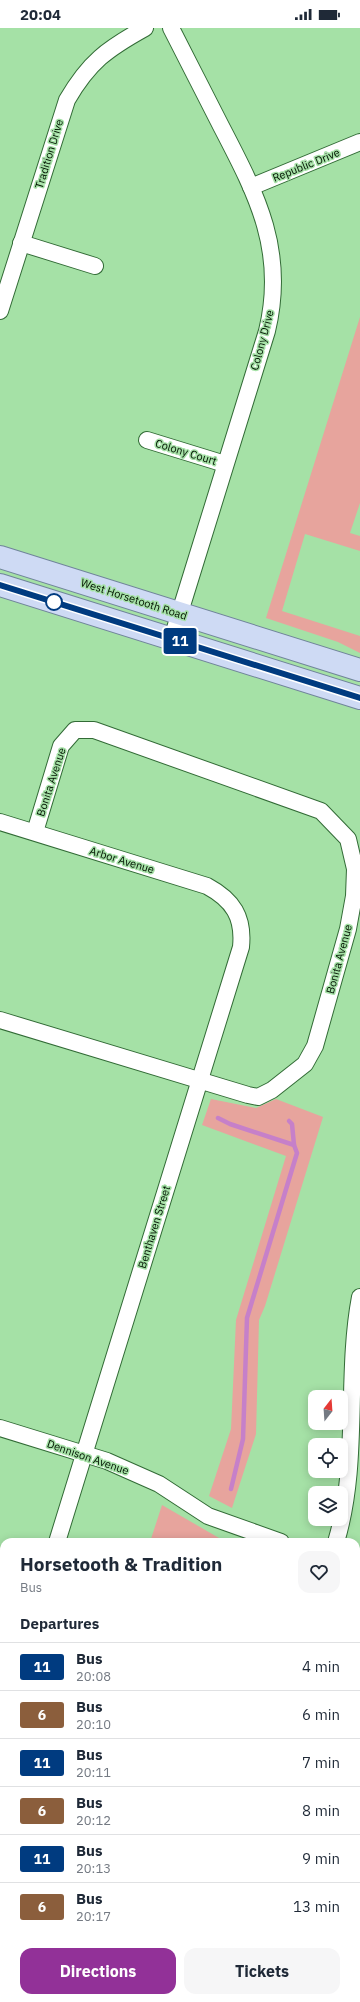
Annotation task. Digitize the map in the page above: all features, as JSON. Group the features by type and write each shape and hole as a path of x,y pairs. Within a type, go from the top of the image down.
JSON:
{"main road":[{"name":"West Horsetooth Road","path":"0,557 360,670"},
{"path":"0,585 360,698"}],"street":[{"name":"Tradition Drive","path":"0,312 67,100 79,80 94,62 111,47 145,28"},
{"name":"Colony Drive","path":"171,28 251,187 268,230 272,254 273,293 267,331 172,638"},
{"name":"Republic Drive","path":"251,187 360,142"},
{"path":"21,243 95,266"},
{"name":"Colony Court","path":"147,440 225,464"},
{"name":"Bonita Avenue","path":"0,1020 200,1082 258,1097 272,1090 305,1064 315,1046 348,930 354,896 355,869 348,839 321,811 94,730 75,730 61,746 35,832"},
{"name":"Arbor Avenue","path":"0,822 207,886 228,900 236,912"},
{"name":"Benthaven Street","path":"58,1538 241,947 241,925 236,912"},
{"path":"337,1538 344,1507 349,1467 356,1351 354,1328 360,1297"},
{"name":"Dennison Avenue","path":"0,1428 107,1461 159,1484 208,1516 270,1538"}],"shaded area":[{"path":"360,317 360,503 350,533 360,536 360,551 305,534 282,611 360,636 360,653 338,642 266,618"},
{"path":"211,1099 256,1108 276,1099 323,1117 265,1306 259,1320 256,1434 232,1508 209,1496 231,1429 236,1320 286,1156 202,1125"},
{"path":"162,1505 219,1538 151,1538"}],"waterway":[{"path":"218,1118 230,1124 294,1145 297,1153 247,1318 243,1439 231,1489"},
{"path":"289,1121 292,1124 294,1145"}],"bus line":[{"name":"11","path":"0,585 360,698"}]}
